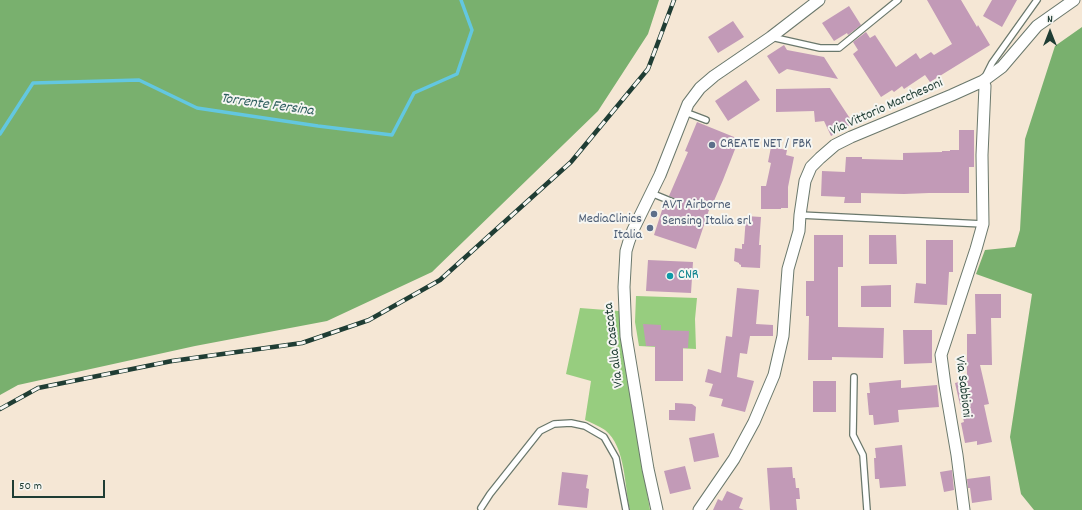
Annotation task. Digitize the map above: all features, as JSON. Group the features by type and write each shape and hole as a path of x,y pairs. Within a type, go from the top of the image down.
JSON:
{"street":[{"name":"Via alla Cascata","path":"657,510 648,469 626,336 624,295 628,242 660,175 688,104 700,88 714,76 771,37 819,0"},
{"name":"Via Vittorio Marchesoni","path":"699,510 734,458 754,422 774,375 783,336 788,269 799,230 805,181 812,167 835,145 851,137 984,81 1002,67 1037,26 1074,0"},
{"name":"Via Sabbioni","path":"964,510 941,355 983,224 982,155 984,81"}],"lane":[{"path":"771,37 820,48 839,48 898,0"},
{"path":"984,81 992,63 1037,0"},
{"path":"685,112 706,120"},
{"path":"651,193 673,202"},
{"path":"800,215 983,224"},
{"path":"854,377 853,435 863,455 867,510"},
{"path":"481,508 490,494 540,431 554,424 571,423 584,426 604,437 616,458 626,510"}],"green space":[{"path":"0,0 659,0 648,34 598,111 432,272 327,321 195,346 18,385 0,395"},
{"path":"1082,27 1082,510 1034,510 1021,494 1010,437 1032,294 976,274 985,250 1015,247 1020,230 1025,139 1055,46"},
{"path":"636,296 697,298 695,319 696,349 639,346 635,322"},
{"path":"580,308 619,311 620,332 650,510 630,510 621,456 617,446 612,437 605,430 585,420 591,381 566,374"}],"building":[{"path":"927,0 961,0 990,45 930,82 925,75 904,89 902,86 894,92 892,90 881,97 853,54 858,50 853,42 866,32 870,38 875,35 896,67 916,53 920,59 931,52 934,55 952,44"},
{"path":"992,0 1017,0 1002,27 983,16"},
{"path":"849,6 861,25 848,35 847,33 834,41 822,23"},
{"path":"733,21 744,37 718,53 708,37"},
{"path":"784,45 787,50 824,57 838,79 787,69 779,74 767,56"},
{"path":"746,80 760,100 728,121 715,101"},
{"path":"830,88 853,123 831,136 824,121 815,122 814,111 776,112 776,89"},
{"path":"697,122 739,139 723,180 709,210 696,249 654,235 663,207 665,207 666,204 675,206 677,203 676,199 669,196 688,152 685,151"},
{"path":"959,130 974,130 974,167 969,167 969,193 861,193 861,203 844,203 845,197 821,196 822,171 845,172 846,157 903,160 903,153 959,150"},
{"path":"771,147 787,150 786,155 794,157 788,187 788,208 761,209 761,186 766,186 771,163 768,162"},
{"path":"746,216 761,217 759,245 761,245 760,268 741,267 739,263 734,261 735,248 742,249 742,244 744,244"},
{"path":"814,235 843,235 843,267 838,267 838,327 884,328 883,358 832,357 832,360 808,360 809,316 806,316 806,281 814,281"},
{"path":"869,235 896,235 897,264 869,264"},
{"path":"926,240 953,240 953,272 949,272 947,305 914,303 916,283 926,284"},
{"name":"CNR","path":"648,260 693,262 691,293 646,291"},
{"path":"891,285 891,307 861,307 861,286"},
{"path":"737,288 759,290 756,324 773,325 773,336 750,336 747,354 740,353 737,377 754,381 745,412 721,406 723,399 709,396 713,384 705,382 708,369 721,373 726,336 732,337"},
{"path":"975,294 1001,294 1001,318 991,318 992,365 980,365 989,404 984,405 992,442 977,445 977,441 965,443 961,423 964,422 955,383 967,380 967,334 976,334"},
{"path":"643,324 661,325 661,330 689,331 688,348 683,348 683,381 655,381 655,346 646,346"},
{"path":"903,330 932,330 932,363 904,364"},
{"path":"901,380 901,388 937,385 939,407 898,410 899,422 874,425 873,415 869,415 867,393 870,393 869,383"},
{"path":"813,381 836,381 836,412 813,412"},
{"path":"675,403 692,404 696,407 695,421 669,420 669,410 675,410"},
{"path":"714,433 719,457 694,462 689,438"},
{"path":"902,445 906,486 880,488 879,479 875,479 875,448"},
{"path":"685,466 691,489 670,494 664,471"},
{"path":"792,467 796,488 799,488 800,499 796,499 797,510 770,510 767,468"},
{"path":"952,470 954,490 944,492 940,472"},
{"path":"562,472 588,475 586,488 589,489 587,508 558,505"},
{"path":"990,476 992,500 972,503 967,479"},
{"path":"727,491 743,498 739,508 744,510 713,510 718,499 722,501"}],"waterway":[{"name":"Torrente Fersina","path":"0,134 33,83 139,80 197,108 318,126 392,135 414,93 457,74 472,30 461,0"}],"railway":[{"path":"0,409 38,388 172,361 302,343 369,320 440,280 571,162 648,69 674,0"}],"place":[{"name":"CREATE NET / FBK","path":"712,145"},
{"name":"AVT Airborne Sensing Italia srl","path":"654,214"},
{"name":"MediaClinics Italia","path":"650,228"},
{"name":"CNR","path":"670,276"}]}
